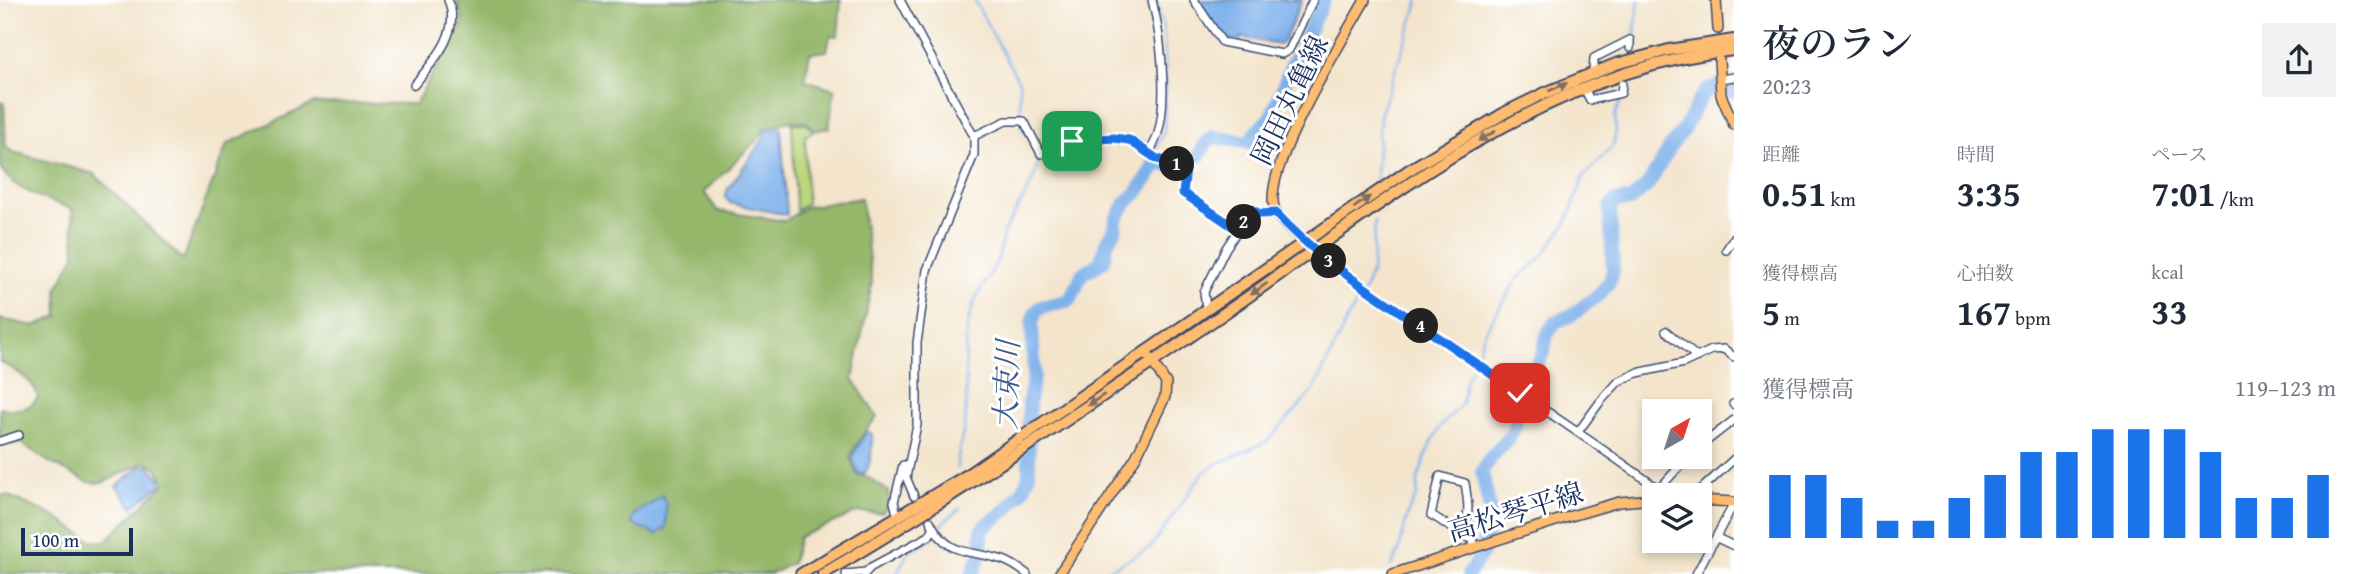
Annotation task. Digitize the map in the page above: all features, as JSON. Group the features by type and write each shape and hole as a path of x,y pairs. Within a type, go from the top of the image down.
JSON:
{"highway":[{"path":"823,574 904,527 1153,362 1409,170 1463,136 1516,107 1593,73 1669,50 1734,40"},
{"path":"801,574 898,518 1019,439 1206,308 1513,121 1619,74 1670,60 1734,50"}],"main road":[{"name":"岡田丸亀線","path":"1276,213 1273,205 1273,183 1292,134 1365,0"},
{"path":"1716,0 1718,29"},
{"path":"1719,60 1721,95 1734,125"},
{"path":"1276,213 1310,245"},
{"path":"1059,574 1146,441 1168,387 1146,352"},
{"name":"高松琴平線","path":"1392,574 1619,502 1642,500"},
{"path":"1712,501 1733,502"}],"street":[{"path":"414,85 438,56 446,40 452,16 448,0"},
{"path":"900,0 974,136 974,155 927,270 917,342 917,425 906,482 914,496"},
{"path":"1151,154 1159,132 1163,83 1159,29 1152,0"},
{"path":"1194,0 1222,42 1282,54 1289,50 1313,0"},
{"path":"1593,73 1594,58 1630,40 1630,48"},
{"path":"1720,79 1734,78"},
{"path":"1584,88 1590,100 1621,93 1622,84"},
{"path":"974,136 1006,121 1024,121 1041,154 1072,141 1114,138 1129,140 1157,159 1185,168 1183,193 1238,230"},
{"path":"1206,308 1204,292 1226,248 1252,209 1259,214 1276,213"},
{"path":"1726,250 1734,238"},
{"path":"1310,245 1365,288 1650,483"},
{"path":"1666,331 1697,357"},
{"path":"1578,432 1600,401 1619,381 1637,373 1684,363 1712,350 1724,349 1734,357"},
{"path":"1712,437 1734,421"},
{"path":"0,441 19,435"},
{"path":"1708,483 1734,459"},
{"path":"898,518 894,502 904,461 909,460"},
{"path":"1664,483 1677,469"},
{"path":"1458,534 1466,525 1468,506 1465,483 1440,475 1431,515 1451,527 1458,534 1461,537 1481,544"},
{"path":"1696,574 1717,538 1733,502"},
{"path":"846,574 865,573 929,536 935,528 957,551 1003,560 1027,574"},
{"path":"1717,538 1734,546"}],"green space":[{"path":"457,0 841,0 838,36 830,36 827,51 810,53 805,80 835,89 829,128 815,131 807,122 790,121 764,128 760,137 704,192 718,211 785,221 806,207 861,198 872,283 853,379 877,417 862,435 850,457 857,475 866,476 888,491 890,505 882,513 858,512 799,537 792,563 771,574 0,574 0,495 6,495 50,514 92,541 106,541 165,483 157,468 146,462 102,483 88,482 47,461 21,443 0,444 0,408 26,408 38,397 28,381 0,362 0,319 35,326 58,316 57,289 75,255 72,209 23,189 6,176 1,168 1,101 4,102 6,147 13,152 94,174 183,260 227,144 314,103 415,104 463,22"},
{"path":"792,123 806,124 813,131 805,136 807,203 796,211"}],"water":[{"path":"1198,0 1302,0 1284,41 1279,45 1241,37 1240,41 1226,39 1221,36"},
{"path":"781,127 787,215 730,203 725,197 728,189 764,138 765,130"},
{"path":"867,431 872,434 872,450 869,466 864,474 858,473 852,457"},
{"path":"142,466 149,466 161,479 161,484 133,507 116,486"},
{"path":"662,495 666,505 666,529 657,535 632,524 633,515"}],"waterway":[{"path":"974,0 1019,82 1021,118"},
{"path":"1156,0 1163,26 1166,70"},
{"name":"大束川","path":"972,574 981,553 982,529 1007,509 1024,489 1029,475 1029,401 1034,375 1032,324 1035,313 1041,307 1070,300 1083,273 1103,262 1108,241 1115,231 1116,220 1156,166 1188,166 1197,159 1212,137 1250,142 1271,117 1291,67 1324,0"},
{"path":"1376,180 1380,116 1419,0"},
{"path":"1633,46 1639,0"},
{"path":"1081,278 1082,268 1095,259 1101,240 1123,201 1137,185 1164,132 1166,76"},
{"path":"1469,574 1481,555 1491,514 1482,472 1511,435 1518,404 1543,353 1547,335 1555,322 1572,315 1600,294 1610,281 1613,270 1610,207 1616,201 1631,200 1648,185 1700,99 1707,90 1717,86"},
{"path":"1730,88 1734,92"},
{"path":"1475,360 1485,332 1516,280 1540,259 1567,222 1584,176 1613,146 1615,116 1622,96"},
{"path":"957,468 965,422 966,341 972,307 998,259 1004,232 1035,174 1037,154 1021,126"},
{"path":"1101,574 1151,547 1203,473 1268,441 1314,390 1372,270 1375,221"},
{"path":"1477,359 1524,390"},
{"path":"1391,566 1399,551 1408,512 1417,495 1418,479 1427,452 1439,428 1462,404 1465,380 1471,369"},
{"path":"897,574 908,552 934,537 945,521 960,508"}],"route":[{"path":"1072,141 1086,138 1129,140 1157,159 1181,164 1187,174 1183,193 1238,230 1252,209 1259,214 1276,213 1326,259 1366,289 1520,393"}]}
